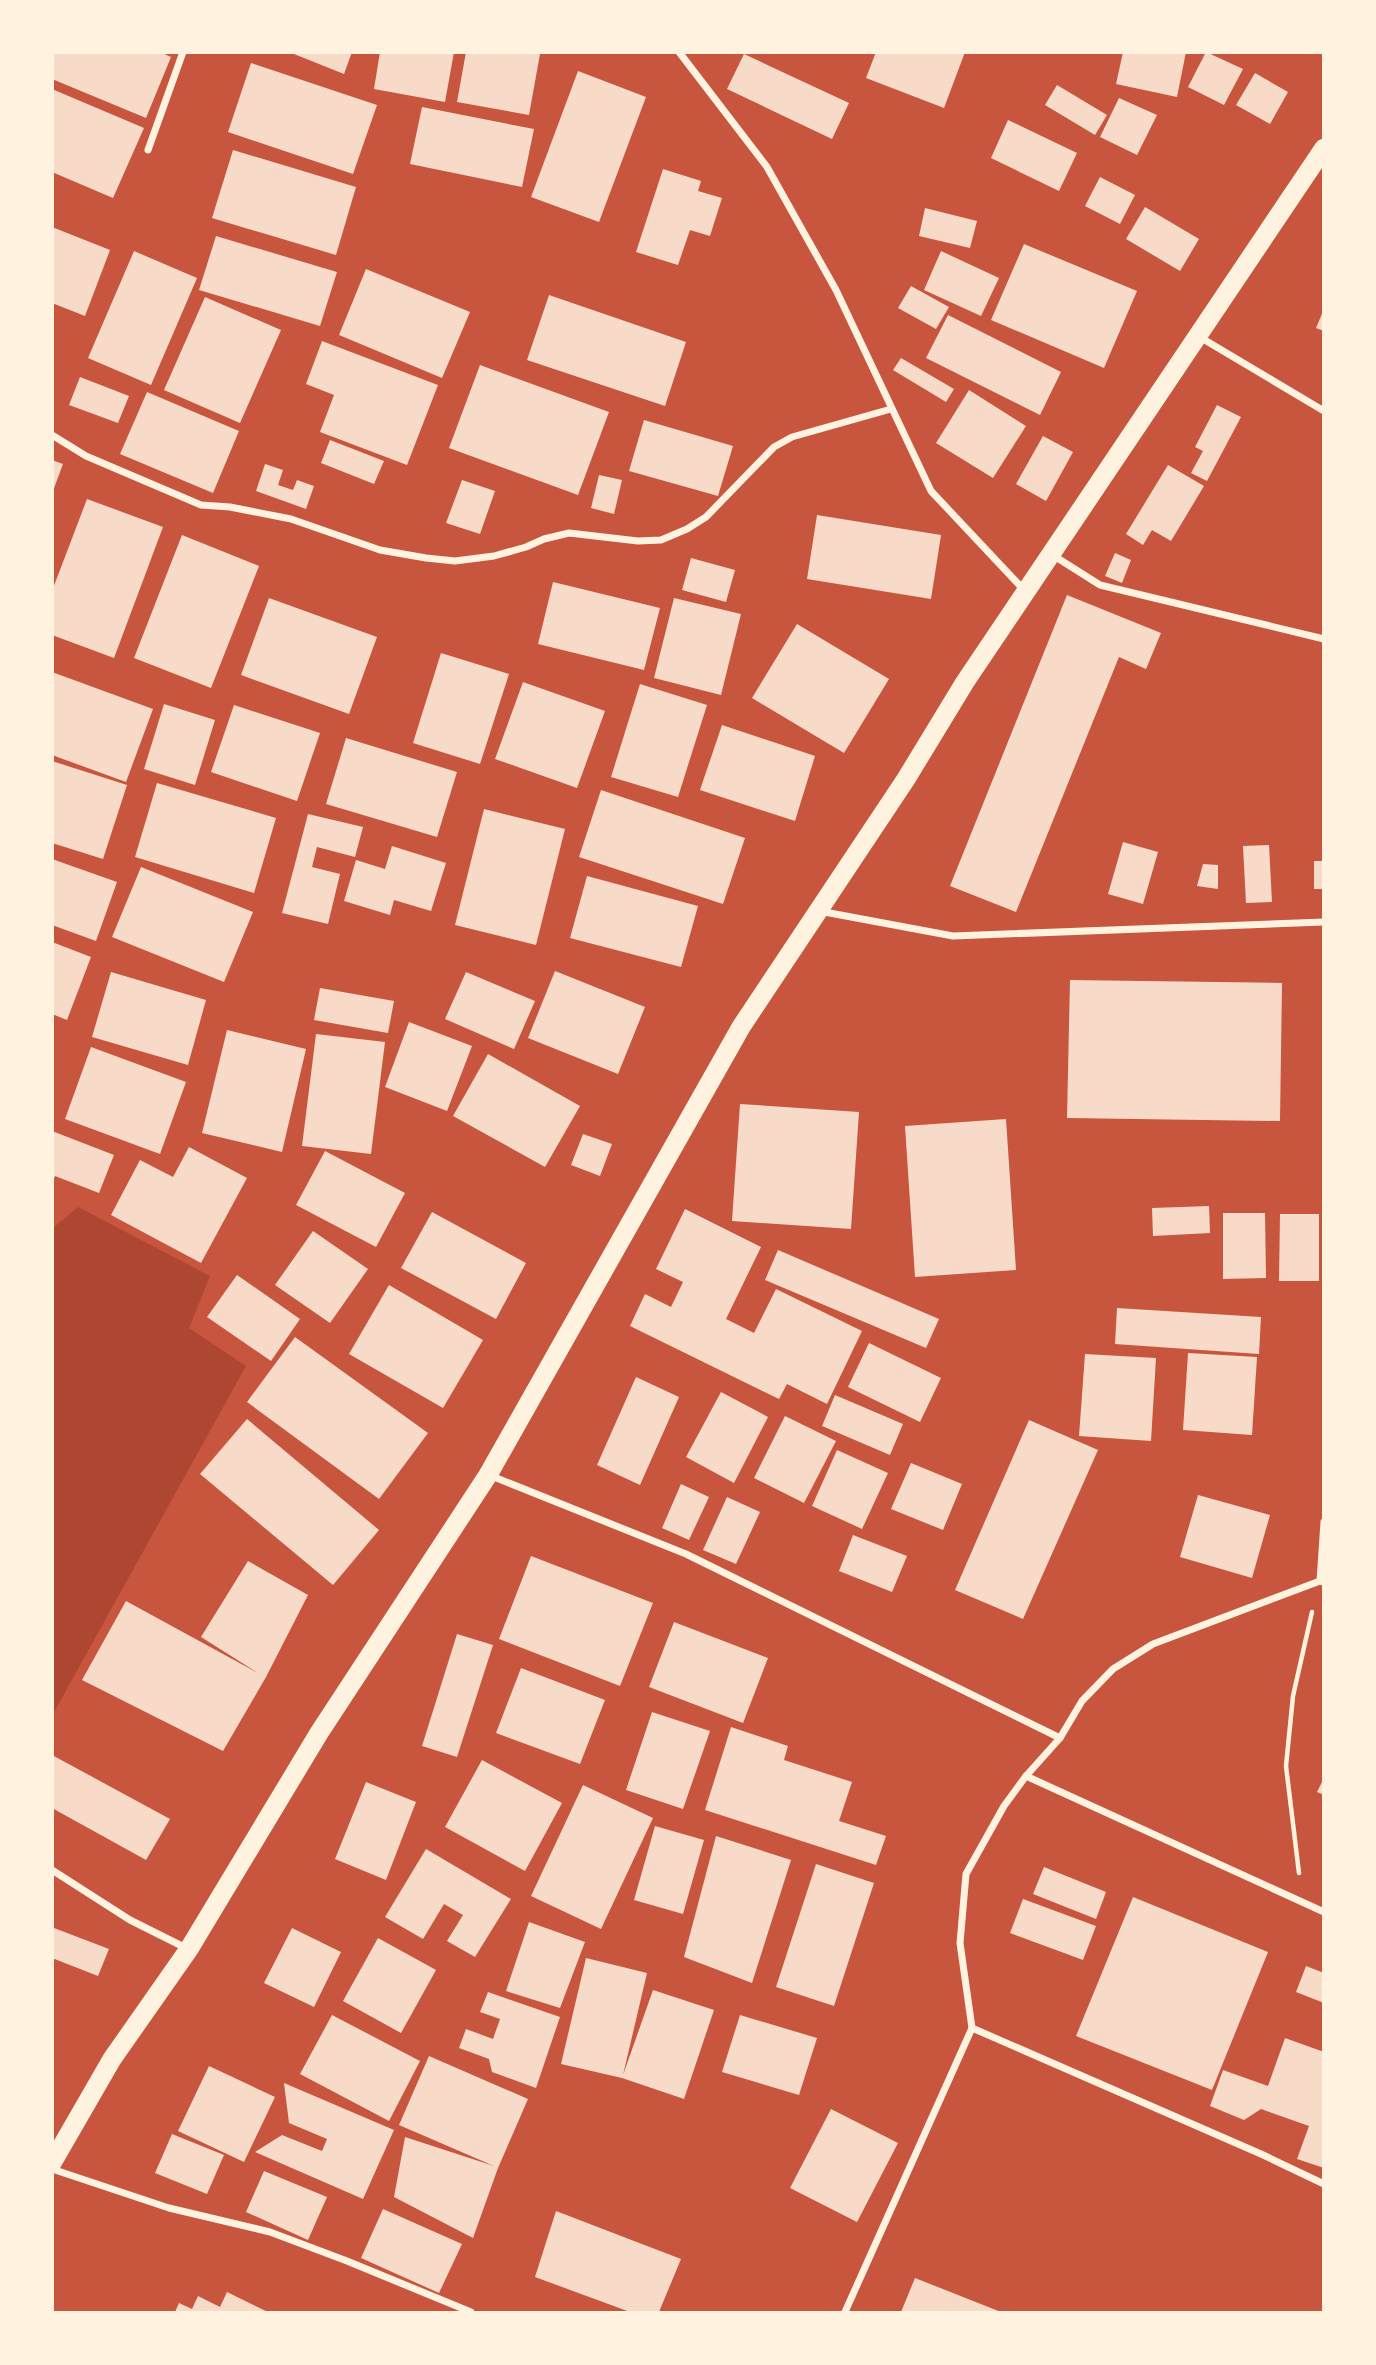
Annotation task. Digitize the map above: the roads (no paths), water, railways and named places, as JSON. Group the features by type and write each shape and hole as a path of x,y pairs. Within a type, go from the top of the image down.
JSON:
{"highway":[{"path":"52,2163 112,2059 189,1949 318,1733 488,1475 741,1027 906,779 965,682 1322,154"}],"street":[{"path":"148,150 183,52"},
{"path":"679,52 767,166 835,290 931,491 1026,592"},
{"path":"1198,335 1324,411"},
{"path":"52,435 86,456 201,505 230,507 291,519 380,550 455,561 494,556 569,533 638,541 661,540 706,517 774,447 792,438 891,409"},
{"path":"1051,554 1100,585 1324,639"},
{"path":"817,911 953,936 1324,922"},
{"path":"488,1475 686,1554 1060,1738"},
{"path":"845,2312 972,2028 960,1943 965,1874 1004,1806 1060,1738 1082,1701 1113,1669 1153,1644 1322,1581 1324,1522"},
{"path":"1026,1776 1324,1912"},
{"path":"52,1870 130,1920 189,1949"},
{"path":"972,2028 1324,2184"},
{"path":"52,2169 169,2208 270,2232 471,2312"}]}
